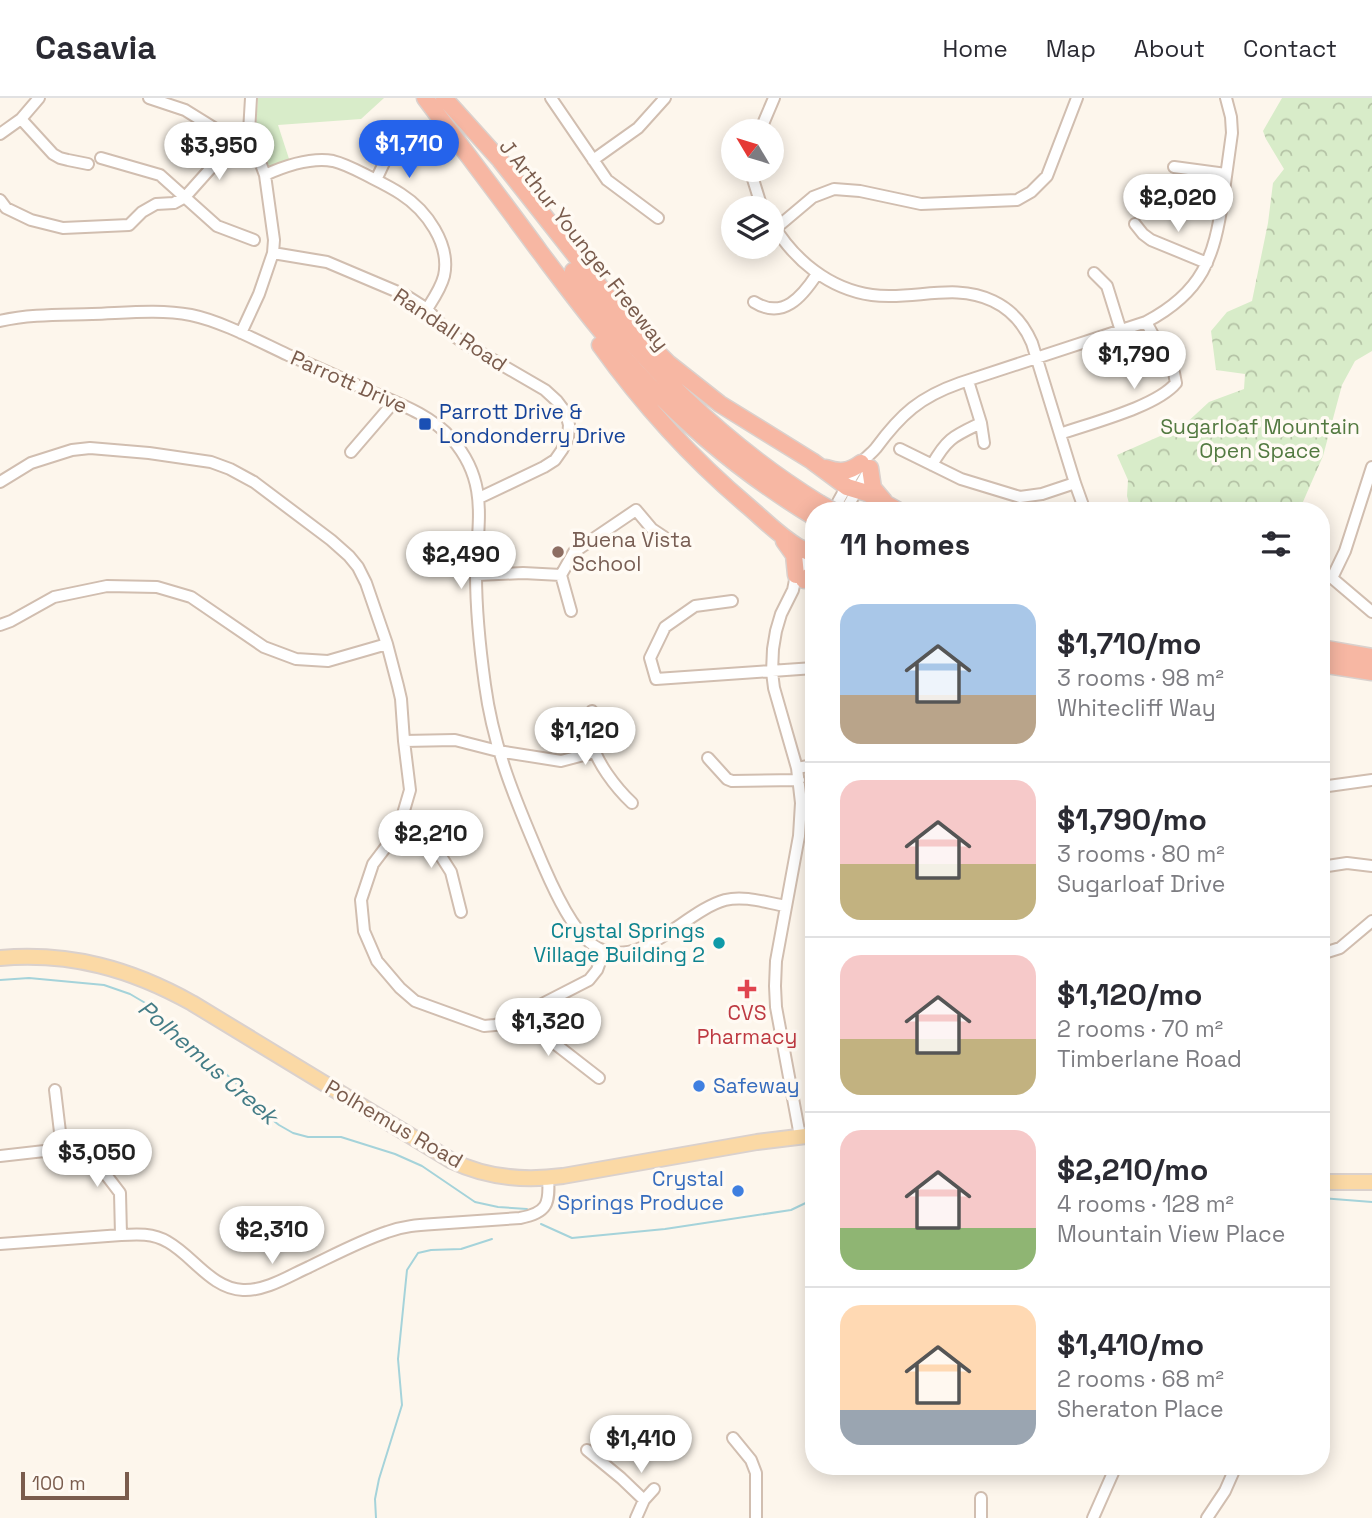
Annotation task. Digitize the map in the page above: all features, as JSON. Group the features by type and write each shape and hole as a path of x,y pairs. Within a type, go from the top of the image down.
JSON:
{"highway":[{"name":"J Arthur Younger Freeway","path":"425,98 620,354 675,412 741,468 805,502"},
{"name":"J Arthur Younger Freeway","path":"444,98 604,311 650,365 724,435 811,502"},
{"path":"444,98 506,168 611,302 653,348 711,397 852,488 883,502"},
{"path":"557,274 592,334 645,405 704,467 776,530 805,550"},
{"path":"811,461 842,472 868,461 871,482 888,502"},
{"path":"776,530 794,555 802,580"},
{"path":"1330,649 1372,657"},
{"path":"1330,665 1372,672"},
{"path":"1330,673 1372,678"}],"main road":[{"name":"Polhemus Road","path":"0,958 76,960 142,978 192,1003 452,1161 476,1171 503,1177 548,1178 805,1135"},
{"path":"1330,1181 1372,1182"}],"street":[{"path":"0,134 21,119 39,98"},
{"path":"149,98 185,110 234,141"},
{"path":"240,333 259,294 273,253 274,240 265,175 249,132 251,98"},
{"path":"551,98 607,180 658,218"},
{"path":"593,160 638,128 665,98"},
{"path":"765,119 774,98"},
{"path":"784,219 813,197 834,189 860,191 921,204 1017,200 1031,192 1047,176 1077,98"},
{"path":"848,502 852,488 890,429 908,411 935,393 1146,322 1180,300 1207,263 1218,232 1232,133 1226,98"},
{"path":"21,119 53,154 88,164"},
{"path":"0,200 6,208 31,220 63,228 129,225 142,212 156,204 174,203 185,197 234,141 249,132"},
{"path":"376,180 390,150"},
{"path":"101,158 160,174 216,226 254,240"},
{"path":"265,175 291,165 333,161 403,194 428,219 442,245 444,274 439,291 427,309"},
{"path":"1174,167 1226,174"},
{"path":"1135,224 1151,240 1207,263"},
{"path":"784,239 797,256 817,274 856,292 889,296 961,291 987,297 1000,304 1027,331 1082,502"},
{"name":"Randall Road","path":"273,253 327,262 405,295 427,309 447,331 464,343 545,390 557,401 566,413 569,425 568,438 555,460 479,498"},
{"path":"1094,273 1107,286 1121,331"},
{"path":"754,302 766,308 786,306 802,294 817,274"},
{"name":"Parrott Drive","path":"0,321 39,316 155,312 193,315 240,333 420,414 452,438 464,455 479,498 480,527 476,575 479,629 485,687 498,751 511,791 549,880 580,934 604,951"},
{"path":"1060,434 1136,408 1168,391 1176,383 1174,373 1146,322"},
{"path":"968,380 984,443"},
{"path":"351,452 394,402"},
{"path":"932,466 946,442 981,423"},
{"path":"0,482 32,463 72,450 90,448 211,462 254,482 331,540 358,567 387,644 401,699 410,790 398,831 373,864 361,900 364,932 377,961 415,1001 484,1026 495,1025 512,1020 589,980 597,970 604,951 624,953 639,949 712,906 743,898 786,906"},
{"path":"900,449 961,479 1020,497 1042,494 1075,483"},
{"path":"1330,571 1345,551 1372,467"},
{"path":"834,502 852,488"},
{"path":"571,611 561,575 574,552 636,510 652,529 664,537"},
{"path":"476,575 561,575"},
{"path":"1330,579 1372,612"},
{"path":"802,580 781,614 773,649 772,671 776,696 797,768 800,826 776,961 775,998 805,1126"},
{"path":"0,625 54,597 107,586 157,587 191,597 264,647 296,659 328,661 387,644"},
{"path":"732,601 695,606 665,627 650,658 656,679 805,669"},
{"path":"593,711 591,738 595,752 619,791 632,803"},
{"path":"404,741 456,740 498,751 561,761 595,752"},
{"path":"708,758 732,781 799,780"},
{"path":"797,768 805,767"},
{"path":"1330,786 1372,780"},
{"path":"398,831 438,850 451,872 461,912"},
{"path":"1330,866 1347,863 1372,866"},
{"path":"1330,951 1340,948 1372,921"},
{"path":"536,1007 554,1043 599,1078"},
{"path":"55,1090 62,1149"},
{"path":"0,1156 62,1149 97,1163 120,1193 121,1235"},
{"path":"0,1244 147,1235 167,1241 216,1281 242,1290 255,1289 404,1226 533,1216 547,1204 548,1178"},
{"path":"733,1438 751,1460 756,1473 756,1518"},
{"path":"587,1450 644,1500"},
{"path":"1093,1518 1112,1475"},
{"path":"1207,1518 1232,1475"},
{"path":"636,1518 644,1500 654,1489"},
{"path":"981,1498 981,1518"}],"green space":[{"path":"258,98 384,98 361,119 278,125 291,165 272,172 259,144 256,125"},
{"name":"Sugarloaf Mountain Open Space","path":"1282,98 1372,98 1372,351 1355,361 1342,385 1323,456 1303,502 1129,502 1128,480 1117,455 1183,426 1209,402 1244,389 1245,374 1216,370 1211,331 1227,312 1252,301 1273,183 1284,169 1263,131"}],"waterway":[{"name":"Polhemus Creek","path":"0,980 29,978 104,985 130,994 147,1004 235,1082 257,1108 293,1133 308,1137 341,1137 395,1154 422,1166 475,1202 527,1209"},
{"path":"1330,1199 1372,1202"},
{"name":"Polhemus Creek","path":"541,1224 572,1238 665,1229 791,1210 805,1203"},
{"path":"376,1518 375,1499 379,1479 402,1405 398,1359 407,1270 418,1253 461,1249 492,1239"}],"place":[{"name":"Parrott Drive & Londonderry Drive","path":"425,424"},
{"name":"Buena Vista School","path":"558,552"},
{"name":"Crystal Springs Village Building 2","path":"719,943"},
{"name":"CVS Pharmacy","path":"747,989"},
{"name":"Safeway","path":"699,1086"},
{"name":"Crystal Springs Produce","path":"738,1191"}]}
